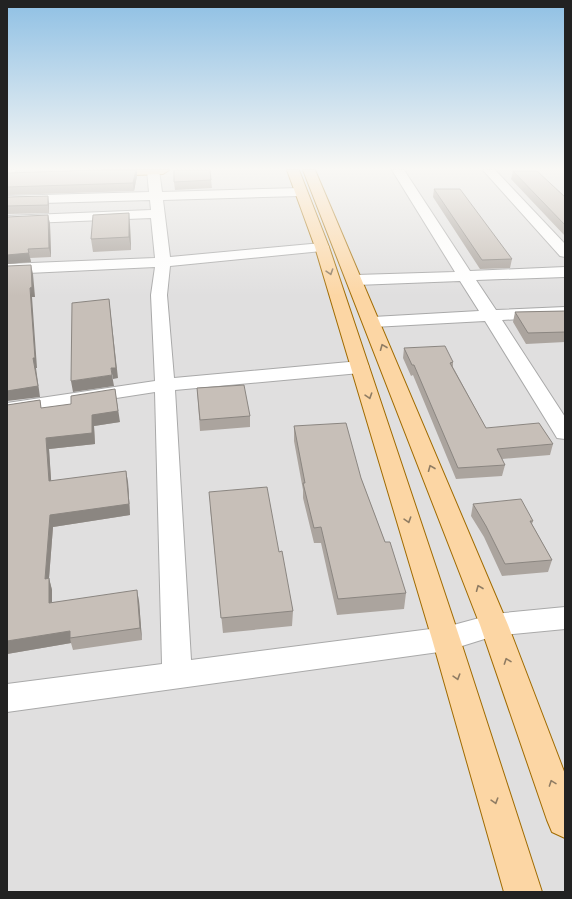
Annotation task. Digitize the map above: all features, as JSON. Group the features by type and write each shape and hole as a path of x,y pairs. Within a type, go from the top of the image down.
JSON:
{"main road":[{"path":"308,212 322,247 360,367 446,639 523,892"},
{"path":"327,212 356,280 494,625 565,820"}],"street":[{"path":"425,212 565,433"},
{"path":"527,212 565,253"},
{"path":"7,220 158,214 163,262 159,295 165,385 177,674"},
{"path":"7,269 163,262 322,247"},
{"path":"356,280 565,272"},
{"path":"372,322 565,312"},
{"path":"7,409 165,385 360,367"},
{"path":"7,698 446,639 494,625 565,618"}],"shaded area":[{"path":"7,212 565,212 565,892 7,892"}],"building":[{"path":"450,212 477,212 512,259 482,260"},
{"path":"552,212 565,212 565,225"},
{"path":"129,213 129,237 91,239 93,215"},
{"path":"48,215 49,248 28,249 29,253 7,255 7,217"},
{"path":"31,265 32,287 30,288 35,358 33,358 38,386 7,391 7,266"},
{"path":"109,299 116,368 111,368 112,375 71,381 72,303"},
{"path":"565,311 565,332 528,333 515,312"},
{"path":"445,346 453,362 450,363 486,428 539,423 553,444 497,449 505,465 458,468 414,365 412,365 404,348"},
{"path":"244,385 250,416 200,420 197,388"},
{"path":"115,389 118,411 92,415 92,433 46,438 49,481 126,471 129,504 50,515 45,579 49,578 49,603 137,590 140,628 70,638 70,631 7,641 7,405 40,400 41,408 71,404 71,396"},
{"path":"346,423 361,478 385,542 390,542 406,593 338,599 321,527 314,528 303,483 305,483 294,426"},
{"path":"267,487 279,552 282,551 293,611 221,618 209,492"},
{"path":"521,499 533,521 530,521 552,560 505,564 473,504"}]}
